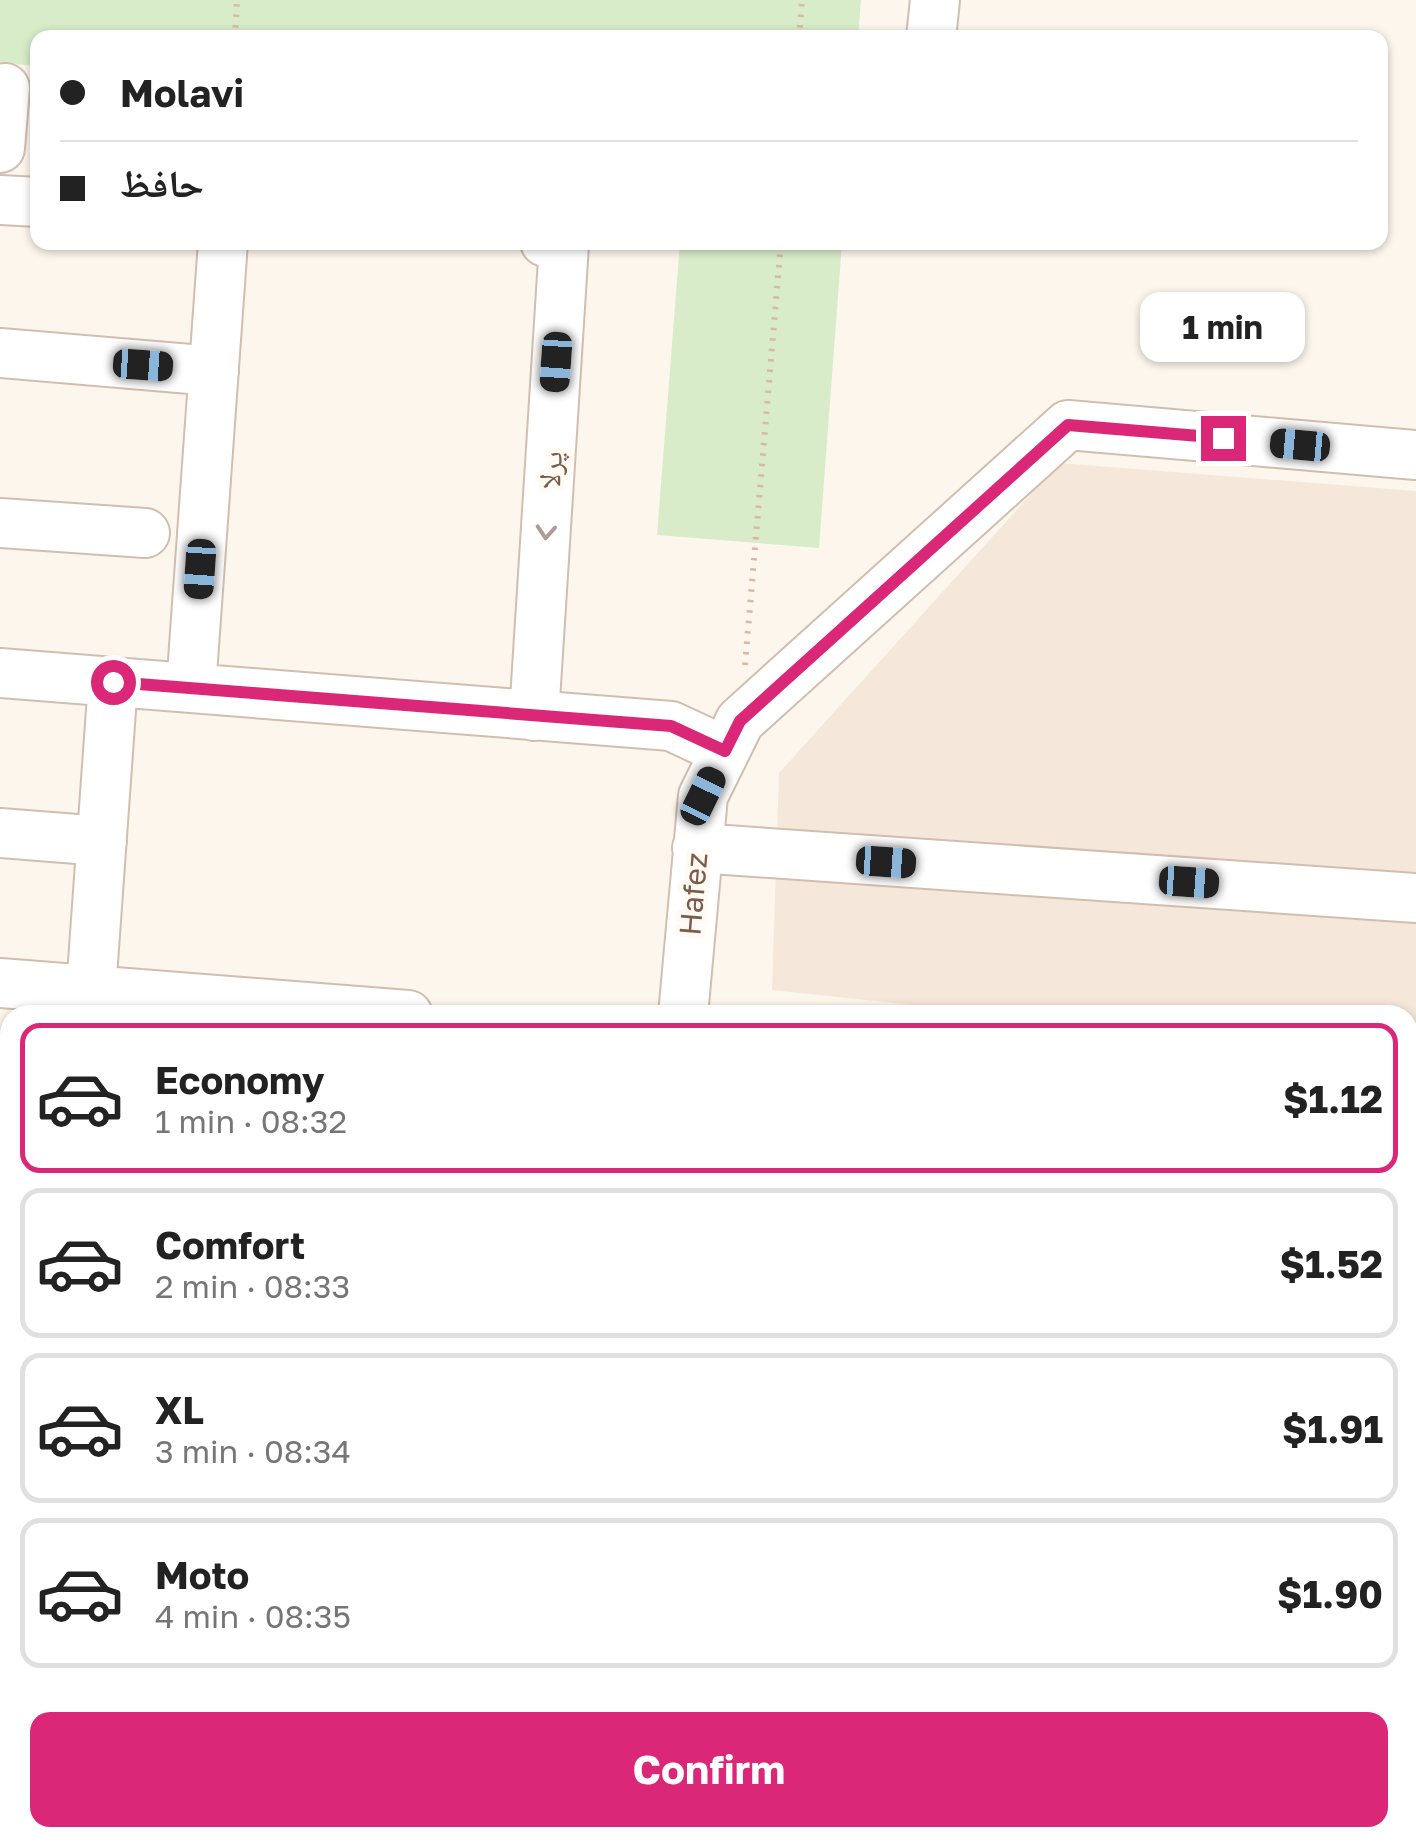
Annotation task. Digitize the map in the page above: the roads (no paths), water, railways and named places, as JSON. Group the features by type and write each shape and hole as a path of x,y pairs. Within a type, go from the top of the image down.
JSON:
{"street":[{"path":"932,30 935,0"},
{"path":"0,148 5,88"},
{"path":"0,200 30,202"},
{"path":"191,688 223,250"},
{"name":"پرلا","path":"534,716 564,250"},
{"path":"0,353 214,371"},
{"path":"0,673 671,726 733,736 1068,425 1416,454"},
{"path":"0,523 145,533"},
{"path":"91,990 113,682"},
{"name":"Hafez","path":"685,1005 703,796 733,736"},
{"path":"0,832 102,841"},
{"path":"697,848 1416,898"},
{"path":"0,983 281,1005"}]}
